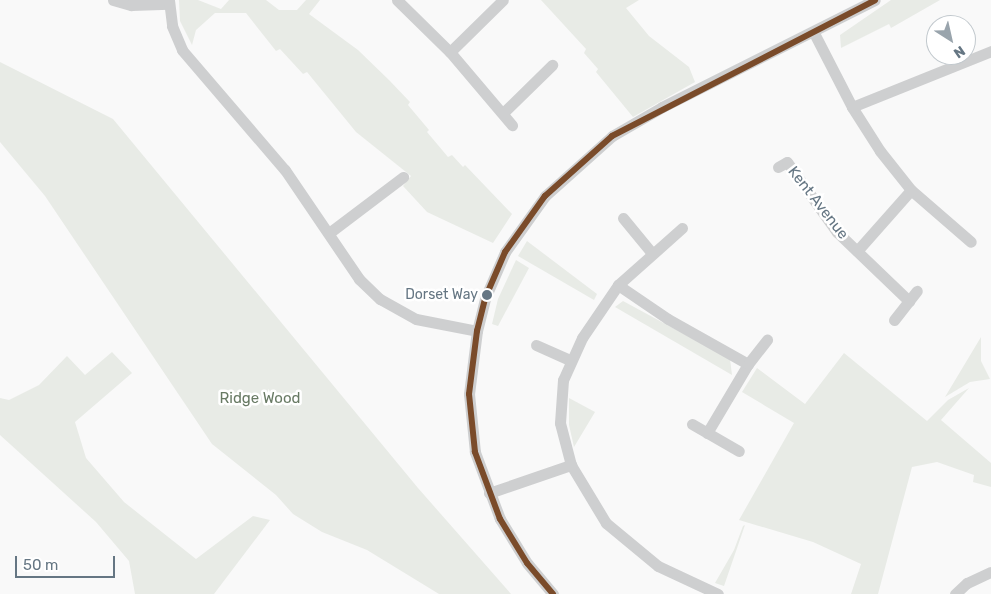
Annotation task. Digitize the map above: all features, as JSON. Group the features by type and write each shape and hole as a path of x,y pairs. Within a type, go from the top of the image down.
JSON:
{"street":[{"path":"113,0 131,5 169,2 172,26 182,50 285,170 359,279 380,299 416,319 477,331"},
{"path":"397,0 450,52 512,125"},
{"path":"450,52 503,0"},
{"path":"553,594 512,540 489,493 475,452 469,394 477,331 486,296 511,242 545,196 583,160 662,107 814,33 875,0"},
{"path":"814,33 852,107 911,190 971,242"},
{"path":"852,107 991,51"},
{"path":"502,113 552,65"},
{"name":"Kent Avenue","path":"778,167 787,162 837,232 909,302"},
{"path":"329,233 395,191 403,177"},
{"name":"Kent Avenue","path":"857,251 911,190"},
{"path":"623,218 651,252"},
{"path":"682,228 651,252 618,285 569,360 560,401 560,422 571,465 595,508 621,538 658,566 718,594"},
{"path":"618,285 668,319 748,364"},
{"path":"894,320 917,292"},
{"path":"707,433 748,364 767,340"},
{"path":"536,345 569,360"},
{"path":"692,424 739,451"},
{"path":"489,493 571,465"},
{"path":"955,594 967,583 991,572"}],"green space":[{"path":"179,0 198,0 221,9 229,0 266,0 279,10 297,10 306,0 320,0 309,14 358,50 389,80 410,102 408,105 448,157 452,155 463,167 465,165 512,214 493,243 427,212 403,186 411,176 356,132 307,72 303,74 280,49 276,51 246,13 215,13 196,30 192,45 180,21"},
{"path":"541,0 639,0 626,8 649,36 689,67 695,82 633,117 596,72 598,69 584,53 586,49"},
{"path":"891,0 940,0 891,28 889,24 841,48 840,35"},
{"name":"Ridge Wood","path":"0,62 113,119 418,488 511,594 439,594 367,550 322,532 293,514 276,495 212,444 45,196 0,142"},
{"path":"527,241 597,294 594,300 518,256"},
{"path":"516,260 529,268 498,326 492,324 498,299"},
{"path":"623,301 730,359 732,375 615,307"},
{"path":"981,337 981,361 990,379 970,382 945,397"},
{"path":"112,352 132,373 75,422 86,458 124,502 196,559 253,516 270,520 214,594 135,594 129,561 96,522 0,435 0,398 9,400 39,385 67,356 85,375"},
{"path":"844,353 927,421 948,400 969,388 941,420 991,463 991,487 973,482 974,475 937,462 912,467 878,594 851,594 861,564 813,542 739,520 794,423 742,392 757,368 805,404"},
{"path":"569,398 595,412 574,447 569,425"},
{"path":"745,525 724,586 715,583 734,550"}],"transit line":[{"path":"553,594 527,563 500,519 475,452 469,394 477,331 486,296 505,252 545,196 612,136 875,0"}],"place":[{"name":"Dorset Way","path":"487,295"}]}
